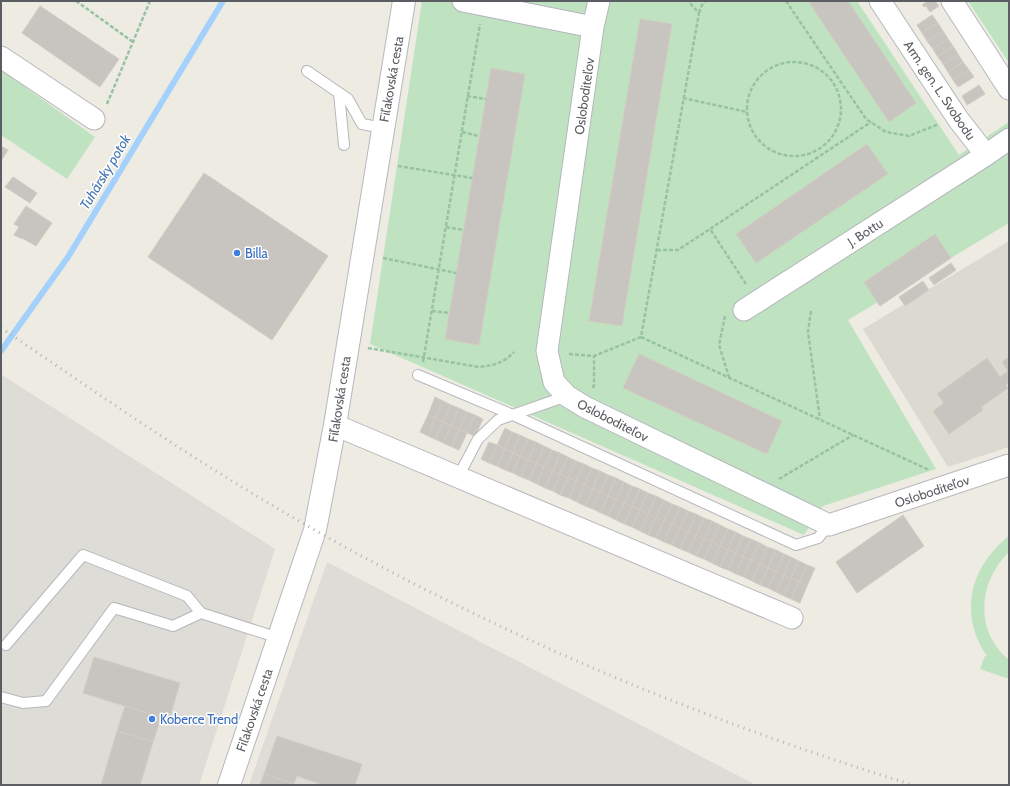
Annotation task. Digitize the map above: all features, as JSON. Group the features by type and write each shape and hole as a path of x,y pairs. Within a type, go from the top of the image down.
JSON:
{"street":[{"name":"Fiľakovská cesta","path":"229,785 315,530 335,425 365,250 372,126 404,1"},
{"path":"462,1 484,3 594,28"},
{"name":"Osloboditeľov","path":"598,1 547,351 554,382 567,396 585,407 829,525 1009,465"},
{"name":"Arm. gen. L. Svobodu","path":"880,1 958,119 986,155"},
{"path":"952,1 1009,89"},
{"path":"1,57 94,119"},
{"path":"986,155 1009,139"},
{"name":"J. Bottu","path":"737,310 986,155"},
{"path":"335,425 792,618"}],"lane":[{"path":"306,71 348,99 372,126"},
{"path":"337,92 344,145"},
{"path":"418,376 513,415 796,545 818,538 829,525"},
{"path":"458,477 478,438 498,420 567,396"},
{"path":"6,645 83,555 187,596 201,613 279,638"},
{"path":"1,697 23,703 46,701 114,608 173,626 201,613"}],"path":[{"path":"76,1 133,42"},
{"path":"94,119 104,112 150,1"},
{"path":"688,1 699,13"},
{"path":"641,337 699,13 705,1"},
{"path":"786,1 866,119 870,122 886,132 909,136 944,122 958,119"},
{"path":"424,357 478,35"},
{"path":"792,62 803,63 818,69 830,78 840,98 841,109 840,120 830,140 822,147 812,152 791,156 780,154 762,143 750,125 748,103 750,92 755,83 767,71 781,64 792,62"},
{"path":"830,78 836,74"},
{"path":"468,96 486,99"},
{"path":"683,98 748,112"},
{"path":"656,250 678,250 870,122"},
{"path":"462,132 479,136"},
{"path":"393,165 472,178"},
{"path":"446,227 464,230"},
{"path":"710,229 748,287"},
{"path":"378,257 456,273"},
{"path":"729,378 719,345 725,316 737,310"},
{"path":"432,311 450,313"},
{"path":"811,311 808,332 820,420"},
{"path":"547,351 594,356 641,337 957,482"},
{"path":"363,347 479,367 496,365 505,360 514,352"},
{"path":"585,407 594,385 594,356"},
{"path":"773,483 854,435"}],"shaded area":[{"path":"1009,241 1009,447 948,467 863,329"},
{"path":"2,375 275,549 199,785 1,785"},
{"path":"327,562 756,785 249,785"}],"green space":[{"path":"422,1 857,1 959,155 1009,122 1009,223 848,320 936,469 823,506 804,535 370,344"},
{"path":"968,1 1009,1 1009,63"},
{"path":"1,70 95,137 67,179 1,135"},
{"path":"1009,536 1009,552 991,577 986,592 984,606 985,621 990,635 998,648 1009,660 1009,679 980,669 985,656 987,656 978,640 973,624 971,608 972,592 977,576 985,562 996,548"}],"building":[{"path":"808,1 848,1 916,103 889,122"},
{"path":"928,1 935,1 939,6 930,12 926,6 924,7 922,5"},
{"path":"40,6 119,59 100,87 22,33"},
{"path":"932,15 938,23 922,33 917,25"},
{"path":"640,19 672,24 622,326 589,321"},
{"path":"938,23 943,31 927,41 922,33"},
{"path":"943,31 948,39 933,49 927,41"},
{"path":"948,39 953,46 938,57 933,49"},
{"path":"953,46 958,54 943,64 938,57"},
{"path":"958,54 963,62 948,72 943,64"},
{"path":"963,62 969,70 953,80 948,72"},
{"path":"491,68 525,74 479,345 445,339"},
{"path":"969,70 974,77 958,87 953,80"},
{"path":"979,85 985,94 967,105 962,96"},
{"path":"867,144 888,174 756,263 736,234"},
{"path":"1,146 8,150 1,161"},
{"path":"204,173 328,256 272,340 148,257"},
{"path":"13,177 37,193 30,203 5,187"},
{"path":"26,206 52,223 36,246 14,235 19,227 14,224"},
{"path":"935,234 951,258 880,306 864,282"},
{"path":"951,263 956,270 934,285 929,278"},
{"path":"923,281 929,290 905,306 899,297"},
{"path":"639,354 782,421 767,454 623,388"},
{"path":"1009,357 1009,382 1005,385 1008,388 981,407 983,410 949,434 933,411 944,403 937,394 987,358 1000,377 1008,371 1002,362"},
{"path":"435,397 443,401 435,418 428,415"},
{"path":"443,401 451,405 443,422 435,418"},
{"path":"451,405 459,408 451,426 443,422"},
{"path":"459,408 467,412 459,429 451,426"},
{"path":"467,412 475,415 467,433 459,429"},
{"path":"428,415 435,418 428,436 420,432"},
{"path":"475,415 483,419 475,436 467,433"},
{"path":"435,418 443,422 435,439 428,436"},
{"path":"443,422 451,426 443,443 435,439"},
{"path":"451,426 459,429 452,447 443,443"},
{"path":"505,428 512,432 505,449 497,445"},
{"path":"459,429 467,433 459,450 452,447"},
{"path":"512,432 520,435 513,453 505,449"},
{"path":"520,435 528,439 520,456 513,453"},
{"path":"528,439 536,442 528,460 520,456"},
{"path":"489,442 497,445 489,463 481,459"},
{"path":"536,442 544,446 537,463 528,460"},
{"path":"497,445 505,449 497,466 489,463"},
{"path":"544,446 552,450 544,467 537,463"},
{"path":"505,449 513,453 505,470 497,466"},
{"path":"552,450 560,453 553,471 544,467"},
{"path":"513,453 520,456 513,473 505,470"},
{"path":"560,453 568,457 560,474 553,471"},
{"path":"520,456 528,460 521,477 513,473"},
{"path":"568,457 576,461 568,478 560,474"},
{"path":"528,460 537,463 529,480 521,477"},
{"path":"576,461 584,464 576,481 568,478"},
{"path":"537,463 544,467 537,484 529,480"},
{"path":"584,464 592,468 584,485 576,481"},
{"path":"544,467 553,471 545,488 537,484"},
{"path":"592,468 600,471 593,489 584,485"},
{"path":"553,471 560,474 553,491 545,488"},
{"path":"600,471 608,475 600,492 593,489"},
{"path":"560,474 568,478 560,495 553,491"},
{"path":"608,475 616,478 608,496 600,492"},
{"path":"568,478 576,481 569,498 560,495"},
{"path":"616,478 624,482 616,499 608,496"},
{"path":"576,481 584,485 577,502 569,498"},
{"path":"624,482 632,486 624,503 616,499"},
{"path":"584,485 593,489 585,506 577,502"},
{"path":"632,486 640,489 632,506 624,503"},
{"path":"593,489 600,492 593,509 585,506"},
{"path":"640,489 648,493 640,510 632,506"},
{"path":"600,492 608,496 601,513 593,509"},
{"path":"648,493 656,496 648,514 640,510"},
{"path":"608,496 616,499 608,516 601,513"},
{"path":"656,496 664,500 656,517 648,514"},
{"path":"616,499 624,503 616,520 608,516"},
{"path":"664,500 672,504 664,521 656,517"},
{"path":"624,503 632,506 624,524 616,520"},
{"path":"672,504 680,507 672,524 664,521"},
{"path":"632,506 640,510 632,527 624,524"},
{"path":"680,507 688,511 680,528 672,524"},
{"path":"640,510 648,514 640,531 632,527"},
{"path":"688,511 696,514 688,532 680,528"},
{"path":"648,514 656,517 648,535 640,531"},
{"path":"696,514 704,518 696,535 688,532"},
{"path":"903,515 924,546 857,593 836,562"},
{"path":"656,517 664,521 656,538 648,535"},
{"path":"704,518 712,521 704,539 696,535"},
{"path":"664,521 672,524 664,542 656,538"},
{"path":"712,521 720,525 712,542 704,539"},
{"path":"672,524 680,528 672,545 664,542"},
{"path":"720,525 728,529 720,546 712,542"},
{"path":"680,528 688,532 680,549 672,545"},
{"path":"728,529 736,532 728,550 720,546"},
{"path":"688,532 696,535 688,552 680,549"},
{"path":"736,532 743,536 736,553 728,550"},
{"path":"696,535 704,539 696,556 688,552"},
{"path":"743,536 751,539 743,557 736,553"},
{"path":"704,539 712,542 704,559 696,556"},
{"path":"751,539 760,543 751,560 743,557"},
{"path":"712,542 720,546 712,563 704,559"},
{"path":"760,543 767,547 760,564 751,560"},
{"path":"720,546 728,550 720,567 712,563"},
{"path":"767,547 776,550 768,568 760,564"},
{"path":"728,550 736,553 728,570 720,567"},
{"path":"776,550 784,554 776,571 768,568"},
{"path":"736,553 743,557 736,574 728,570"},
{"path":"784,554 791,557 784,575 776,571"},
{"path":"743,557 751,560 744,577 736,574"},
{"path":"791,557 799,561 791,578 784,575"},
{"path":"751,560 760,564 752,581 744,577"},
{"path":"799,561 807,565 799,582 791,578"},
{"path":"760,564 768,568 760,585 752,581"},
{"path":"807,565 815,568 807,586 799,582"},
{"path":"768,568 776,571 768,588 760,585"},
{"path":"776,571 784,575 776,592 768,588"},
{"path":"784,575 791,578 784,596 776,592"},
{"path":"791,578 799,582 791,599 784,596"},
{"path":"799,582 807,586 800,603 791,599"},
{"path":"94,657 180,683 169,720 83,693"},
{"path":"125,706 161,717 153,742 117,731"},
{"path":"117,731 153,742 140,785 101,785"},
{"path":"277,736 362,764 355,785 323,785 297,776 294,784 264,774"},
{"path":"264,774 294,784 294,785 260,785"}],"waterway":[{"name":"Tuhársky potok","path":"1,351 68,257 223,1"}],"railway":[{"path":"1,328 140,422 224,476 305,525 388,570 473,613 559,653 646,690 823,756 913,785"}],"place":[{"name":"Billa","path":"237,253"},
{"name":"Koberce Trend","path":"152,719"}]}
